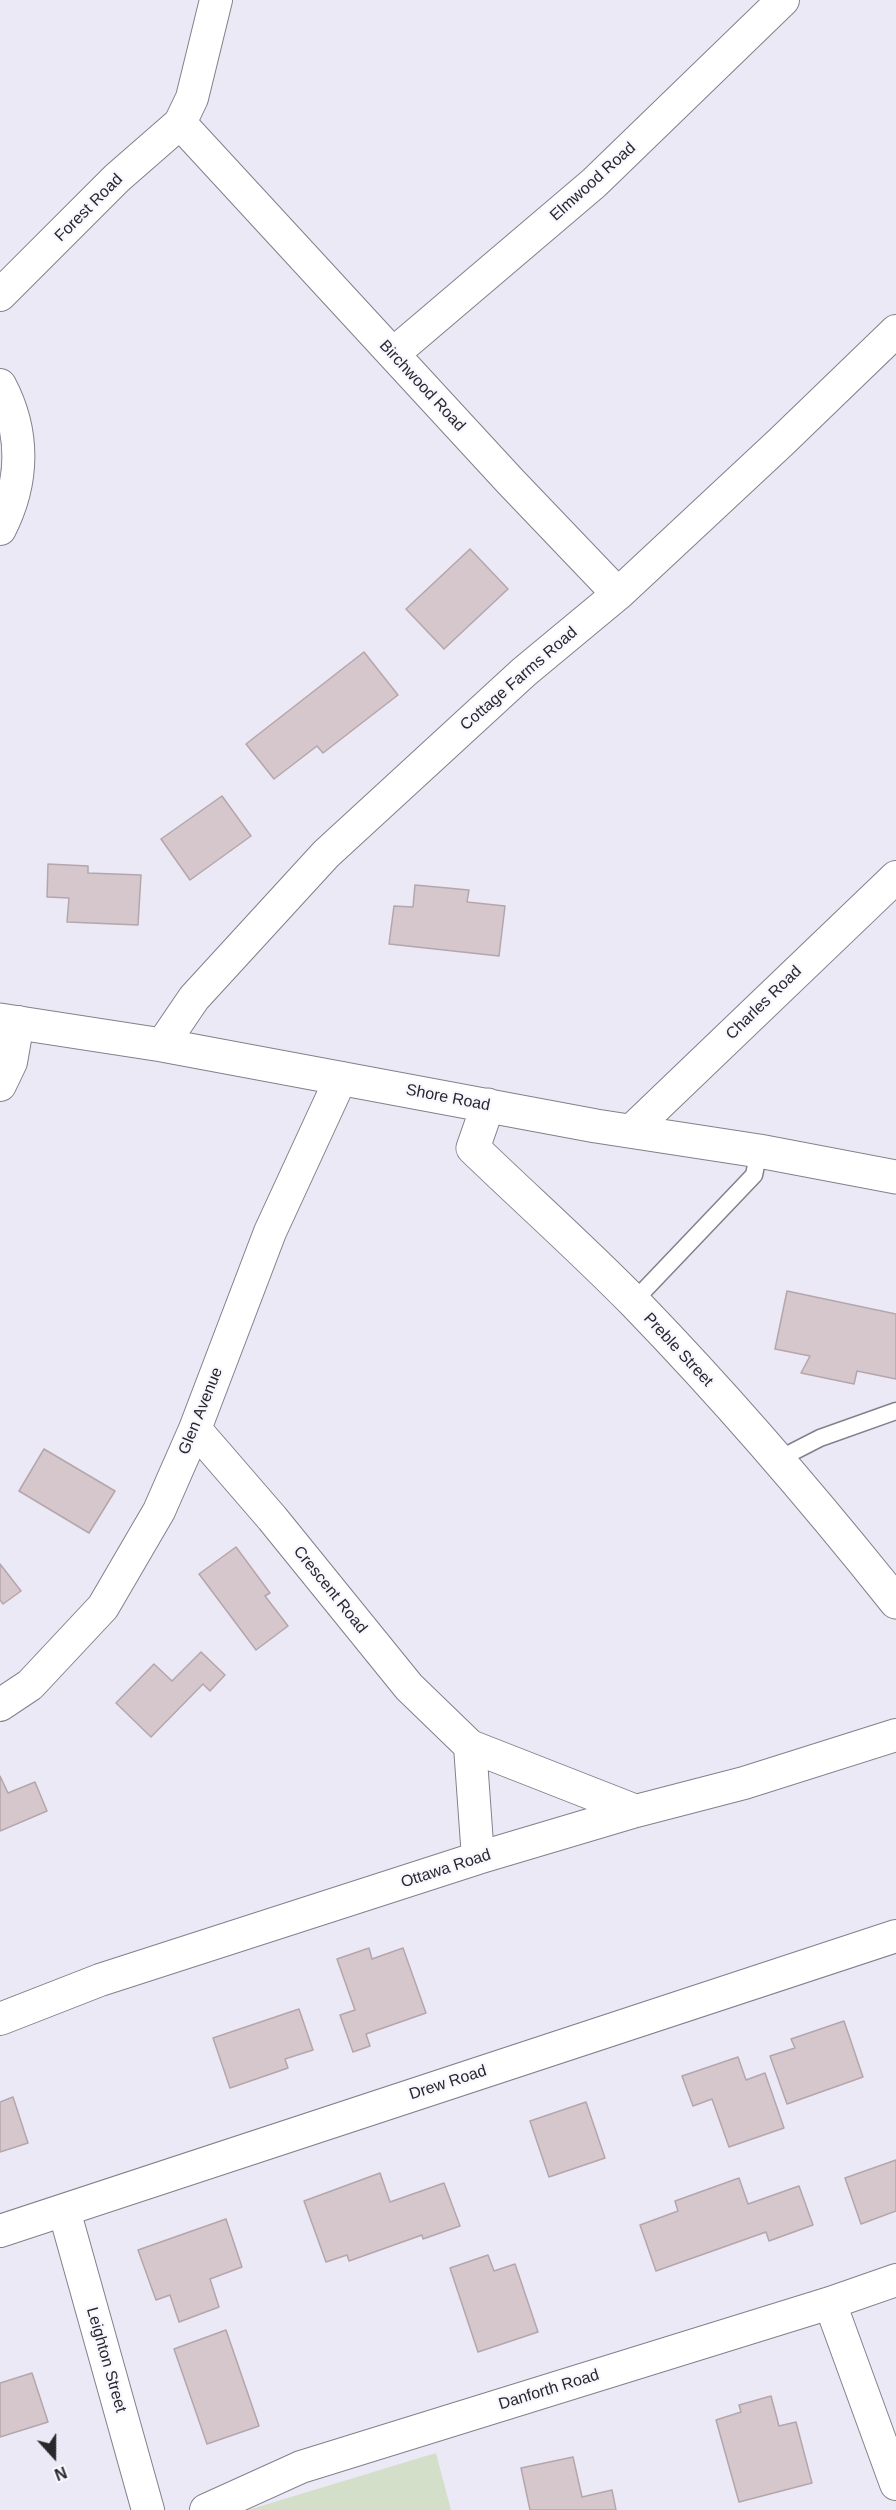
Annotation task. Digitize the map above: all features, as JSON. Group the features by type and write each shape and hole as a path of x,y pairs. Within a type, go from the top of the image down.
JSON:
{"street":[{"name":"Forest Road","path":"0,295 117,178 180,123 192,98 216,0"},
{"name":"Elmwood Road","path":"393,354 594,183 783,0"},
{"name":"Birchwood Road","path":"180,123 618,594"},
{"name":"Cottage Farms Road","path":"162,1045 194,998 326,854 524,672 618,594 782,442 896,331"},
{"path":"0,385 13,409 20,451 15,491 0,529"},
{"name":"Charles Road","path":"632,1130 896,877"},
{"path":"0,1085 11,1062 9,1021"},
{"name":"Shore Road","path":"9,1021 162,1045 596,1126 759,1151 896,1177"},
{"name":"Glen Avenue","path":"0,1705 30,1685 103,1607 159,1511 195,1429 270,1232 341,1078"},
{"name":"Preble Street","path":"488,1105 473,1149 633,1302 778,1459 896,1602"},
{"name":"Crescent Road","path":"195,1429 272,1518 409,1687 470,1746 636,1811"},
{"name":"Ottawa Road","path":"0,2019 100,1980 478,1858 636,1811 744,1784 896,1735"},
{"path":"470,1746 478,1858"},
{"name":"Drew Road","path":"0,2231 896,1936"},
{"name":"Leighton Street","path":"64,2210 148,2510"},
{"name":"Danforth Road","path":"206,2510 302,2467 830,2303 896,2280"},
{"path":"830,2303 896,2484"}],"lane":[{"path":"633,1302 754,1175 759,1151"},
{"path":"778,1459 820,1438 896,1411"}],"green space":[{"path":"436,2453 451,2510 248,2510"}],"building":[{"path":"470,549 508,589 444,649 406,609"},
{"path":"364,652 398,695 323,753 317,746 274,779 246,744"},
{"path":"222,796 251,836 190,880 161,839"},
{"path":"48,864 88,866 88,873 141,875 138,925 67,922 69,898 47,897"},
{"path":"415,885 469,890 467,902 505,906 499,956 389,944 394,906 413,907"},
{"path":"787,1291 896,1314 896,1379 857,1371 854,1384 801,1373 810,1356 775,1349"},
{"path":"44,1449 115,1491 89,1533 19,1491"},
{"path":"236,1547 270,1593 265,1596 288,1626 256,1650 199,1574"},
{"path":"0,1564 21,1591 3,1604 0,1600"},
{"path":"201,1652 225,1675 210,1691 203,1684 151,1737 116,1703 154,1664 172,1681"},
{"path":"0,1776 8,1793 35,1782 47,1811 0,1831"},
{"path":"369,1948 372,1959 403,1948 426,2013 366,2034 370,2046 353,2052 340,2015 355,2010 337,1959"},
{"path":"299,2009 313,2050 285,2059 288,2068 230,2088 213,2038"},
{"path":"844,2021 863,2077 787,2104 770,2056 795,2048 791,2039"},
{"path":"738,2057 746,2080 765,2073 784,2128 729,2147 712,2099 693,2106 682,2076"},
{"path":"13,2097 28,2143 0,2152 0,2102"},
{"path":"586,2102 605,2158 549,2177 530,2121"},
{"path":"896,2160 896,2211 861,2224 845,2178"},
{"path":"380,2173 390,2202 444,2183 460,2226 423,2239 422,2235 349,2261 347,2255 326,2262 304,2201"},
{"path":"739,2178 748,2204 799,2186 813,2225 769,2241 766,2232 656,2271 640,2225 678,2211 675,2201"},
{"path":"226,2219 242,2267 210,2279 219,2307 179,2322 170,2295 156,2300 138,2250"},
{"path":"488,2255 494,2271 515,2264 538,2332 478,2352 450,2268"},
{"path":"226,2330 259,2426 207,2444 174,2349"},
{"path":"32,2373 48,2422 0,2437 0,2383"},
{"path":"771,2396 779,2426 796,2422 812,2483 739,2502 716,2420 741,2412 739,2405"},
{"path":"573,2457 582,2497 612,2490 616,2510 530,2510 521,2468"}]}
